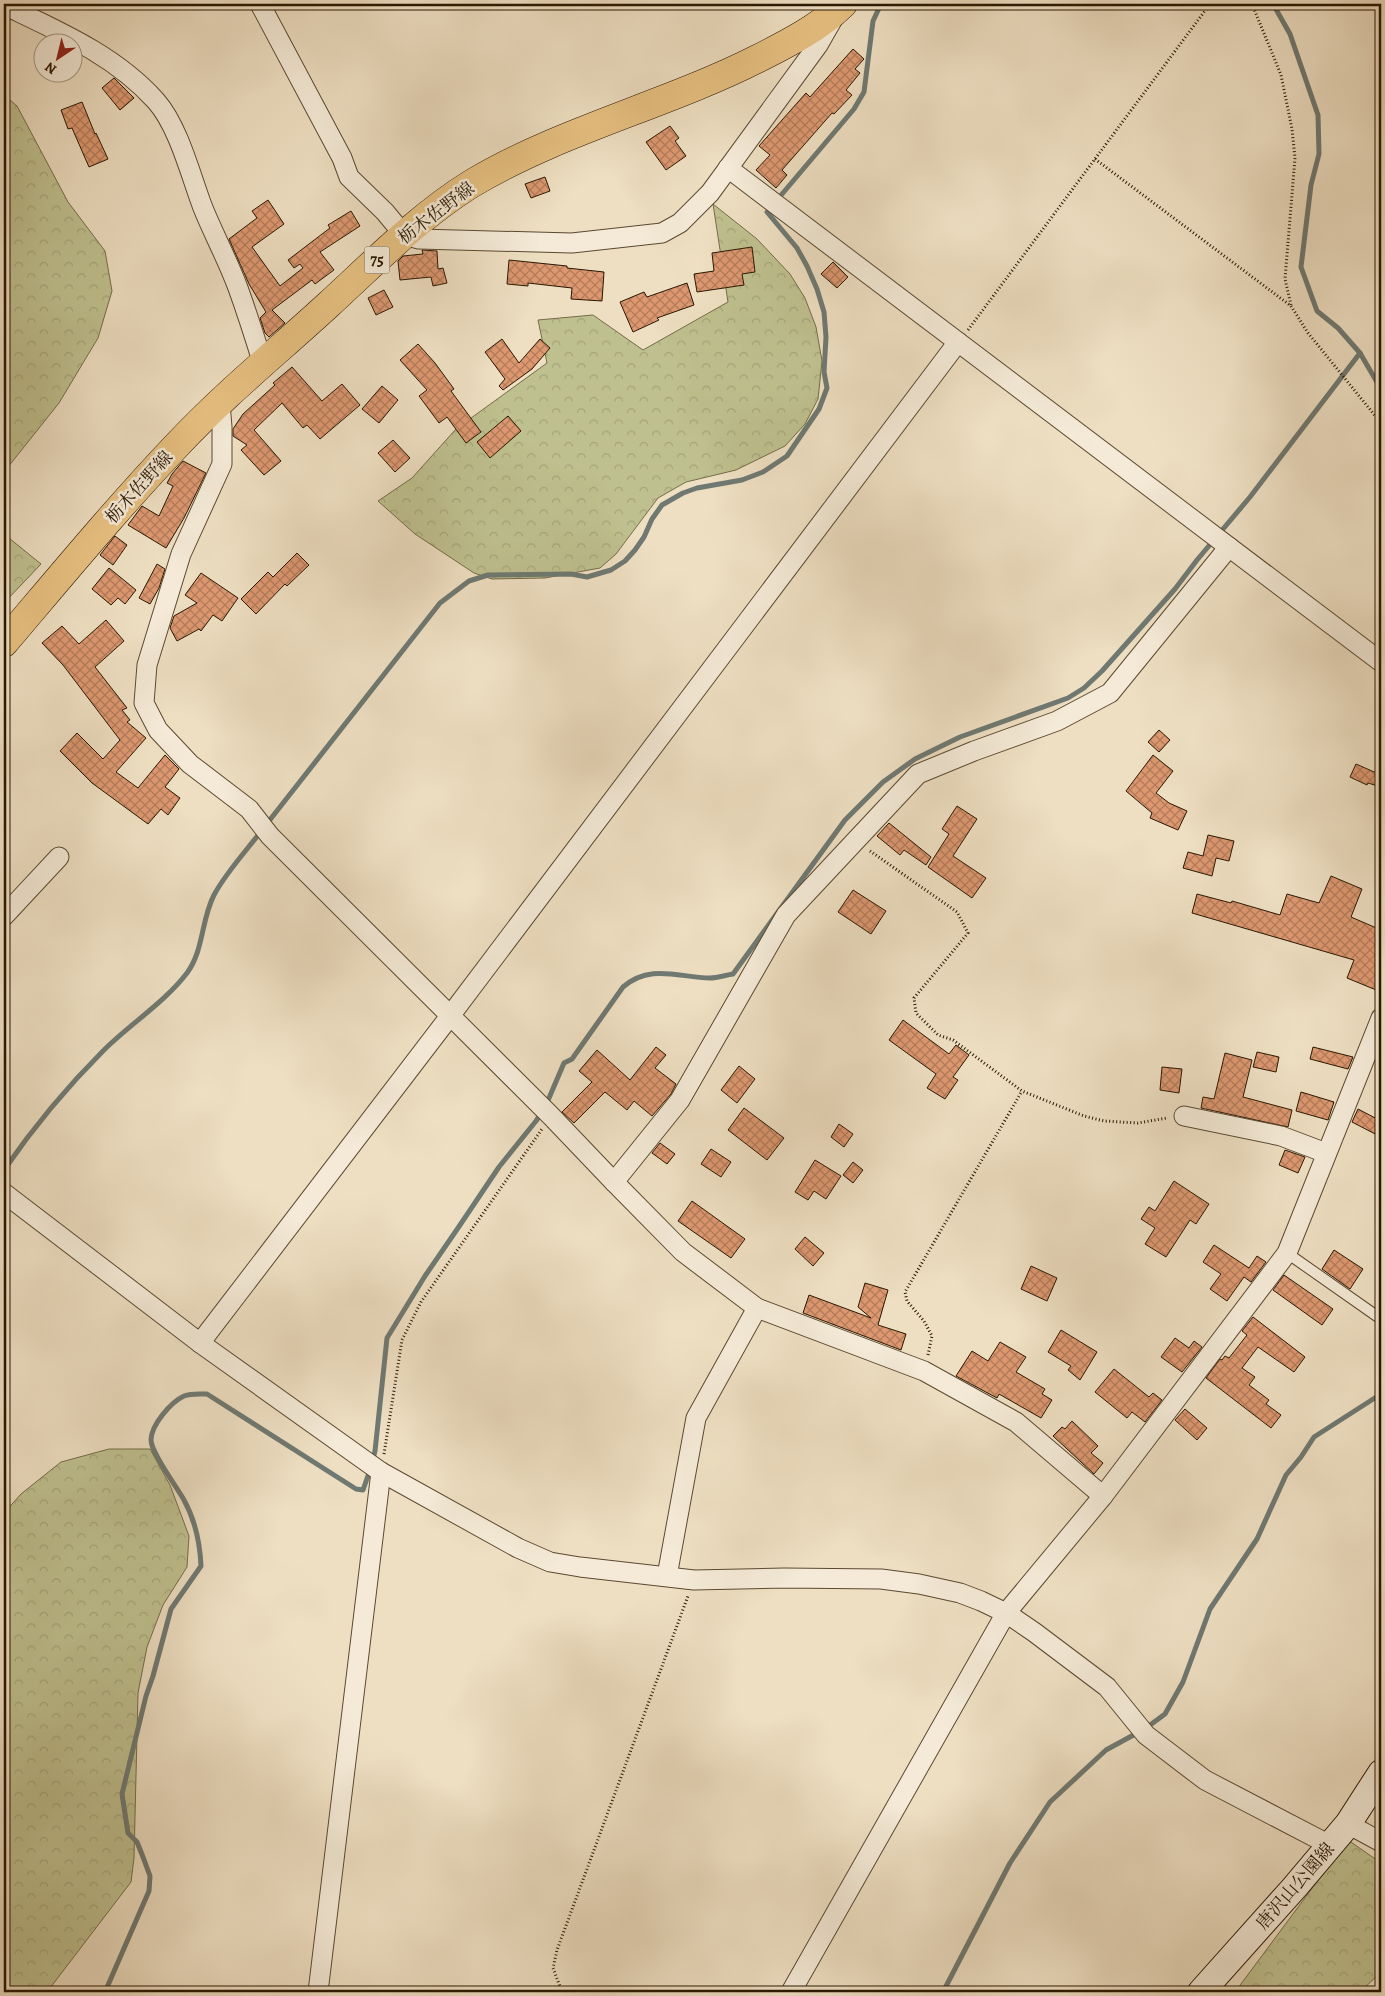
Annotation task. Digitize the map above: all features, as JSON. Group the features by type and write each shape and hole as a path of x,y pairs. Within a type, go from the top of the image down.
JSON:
{"main road":[{"name":"栃木佐野線","path":"4,643 93,538 172,450 220,403 404,236 453,195 534,152 714,80 802,34 842,6"},
{"name":"唐沢山公園線","path":"1200,1992 1294,1888 1340,1833 1381,1773"}],"street":[{"path":"260,4 342,158 349,177 385,212 404,236 419,239 572,243 662,233 680,223 710,193 818,45 842,6"},
{"path":"4,5 104,56 143,87 165,113 190,166 202,206 238,286 263,364"},
{"path":"728,168 1381,662"},
{"path":"200,1343 450,1016 958,342"},
{"path":"220,403 222,464 181,554 147,665 144,703 158,730 190,764 249,809 270,836 552,1116 683,1252 757,1308 924,1372 1016,1422 1103,1496"},
{"path":"614,1182 680,1100 786,915 918,774 974,751 1057,721 1110,694 1230,547"},
{"path":"4,916 59,856"},
{"path":"791,1992 1006,1614 1103,1496 1287,1253 1381,1018"},
{"path":"1184,1116 1281,1136 1326,1153"},
{"path":"4,1193 200,1343 381,1472 518,1548 550,1562 694,1580 784,1578 881,1580 919,1584 960,1593 982,1601 1006,1614 1034,1632 1107,1687 1146,1735 1205,1780 1322,1841 1340,1833 1381,1842"},
{"path":"667,1576 696,1418 757,1308"},
{"path":"318,1992 381,1472"}],"lane":[{"path":"1287,1253 1381,1319"}],"path":[{"path":"958,342 1210,4"},
{"path":"1252,4 1282,75 1292,129 1295,158 1285,278 1291,306 1308,333 1381,423"},
{"path":"1095,159 1291,306"},
{"path":"855,840 957,912 968,933 914,998 916,1013 938,1034 952,1040 1022,1091 1084,1116 1104,1121 1138,1123 1184,1116"},
{"path":"924,1372 932,1336 924,1321 907,1301 905,1292 1022,1091"},
{"path":"381,1472 402,1340 421,1302 552,1116"},
{"path":"562,1992 553,1968 557,1950 694,1580"}],"green space":[{"path":"4,95 17,106 68,202 105,251 112,291 98,338 59,403 4,472"},
{"path":"713,204 757,239 790,274 805,298 816,327 822,361 818,399 805,424 785,446 736,470 686,482 658,498 616,554 600,568 545,578 492,579 474,573 415,534 378,501 412,478 456,429 547,363 538,320 593,315 643,350 728,302"},
{"path":"4,534 41,564 4,603"},
{"path":"109,1449 150,1449 170,1485 189,1536 187,1567 163,1605 147,1647 138,1693 134,1858 131,1882 47,1992 4,1992 4,1513 21,1494 61,1462"},
{"path":"1348,1840 1381,1863 1381,1972 1360,1992 1235,1992"}],"building":[{"path":"853,49 864,59 855,69 860,73 846,90 852,95 834,114 832,113 782,170 787,175 776,188 756,170 770,155 759,146 806,93 810,97"},
{"path":"114,78 134,98 120,110 102,88"},
{"path":"82,102 108,159 89,167 72,128 68,129 61,110"},
{"path":"670,126 679,138 675,141 686,156 666,170 646,142"},
{"path":"545,177 550,191 531,198 525,184"},
{"path":"268,200 284,224 252,247 280,286 303,268 300,264 294,268 288,260 330,228 328,225 351,211 360,226 320,252 334,270 315,284 312,280 272,310 285,323 269,337 265,333 260,318 266,312 249,284 229,239 257,218 252,211"},
{"path":"752,247 755,272 742,274 744,285 697,292 694,274 714,271 712,253"},
{"path":"422,250 437,251 438,269 443,268 447,283 433,286 431,277 400,280 398,261 403,256 423,254"},
{"path":"509,260 604,272 602,301 571,299 572,288 528,283 528,286 507,284"},
{"path":"833,262 848,277 837,288 821,274"},
{"path":"687,283 694,305 657,318 659,320 633,332 620,302 644,292 647,297"},
{"path":"384,290 393,307 376,315 368,298"},
{"path":"502,339 519,363 540,339 550,348 532,369 503,390 499,386 505,379 485,352"},
{"path":"418,344 454,389 451,391 481,432 466,443 447,417 439,423 419,396 427,390 400,360"},
{"path":"292,367 322,401 342,384 360,405 320,439 307,425 303,428 282,403 254,430 281,461 264,475 241,450 247,445 233,436 233,429 243,414 275,385 273,383"},
{"path":"382,386 398,400 379,423 362,409"},
{"path":"508,416 521,431 490,458 477,442"},
{"path":"393,440 410,458 395,472 378,453"},
{"path":"183,461 206,473 184,518 166,548 128,525 142,506 159,516 173,486 167,483"},
{"path":"115,536 127,545 113,565 100,555"},
{"path":"297,553 309,565 287,586 285,584 256,614 241,599 268,572 273,577"},
{"path":"157,564 165,569 159,588 150,604 139,598"},
{"path":"109,568 136,590 125,604 118,598 111,605 92,589"},
{"path":"201,573 238,598 222,621 213,615 201,631 199,629 177,641 170,628 174,616 197,603 185,595"},
{"path":"106,620 124,641 95,667 127,708 122,710 130,720 127,722 146,738 116,772 138,788 165,755 179,769 165,787 180,798 168,815 161,809 148,824 92,783 60,751 77,733 103,759 120,740 63,665 42,643 62,626 79,644"},
{"path":"1159,730 1170,740 1159,752 1148,742"},
{"path":"1153,755 1173,771 1156,793 1169,803 1187,811 1178,830 1150,818 1152,813 1126,791"},
{"path":"1356,764 1381,775 1381,787 1368,783 1367,785 1350,777"},
{"path":"957,806 977,819 953,856 986,878 972,898 928,867 949,834 942,829"},
{"path":"889,823 931,857 926,865 904,850 900,855 877,836"},
{"path":"1208,835 1234,841 1229,861 1216,858 1212,876 1183,868 1188,852 1203,856"},
{"path":"1331,876 1362,889 1351,917 1381,930 1381,992 1347,978 1354,960 1192,913 1197,894 1231,903 1232,901 1280,915 1287,894 1319,903"},
{"path":"853,890 886,911 871,934 838,912"},
{"path":"903,1020 949,1054 956,1045 969,1055 953,1077 958,1080 945,1099 927,1088 936,1074 889,1040"},
{"path":"656,1047 666,1055 655,1068 676,1084 671,1094 652,1116 634,1101 627,1110 605,1092 574,1123 562,1112 592,1082 579,1071 597,1050 630,1080"},
{"path":"1313,1047 1353,1057 1348,1069 1310,1059"},
{"path":"1257,1052 1279,1057 1276,1072 1253,1067"},
{"path":"1225,1053 1252,1060 1243,1097 1292,1110 1288,1127 1201,1108 1203,1097 1214,1099"},
{"path":"739,1066 755,1079 737,1103 721,1090"},
{"path":"1162,1067 1182,1069 1179,1093 1160,1090"},
{"path":"1301,1092 1334,1102 1328,1120 1296,1111"},
{"path":"744,1108 784,1138 767,1160 728,1130"},
{"path":"1358,1109 1381,1121 1381,1137 1352,1122"},
{"path":"839,1124 853,1134 844,1147 831,1137"},
{"path":"660,1143 675,1154 667,1164 652,1153"},
{"path":"711,1149 731,1162 721,1177 701,1164"},
{"path":"1285,1150 1305,1157 1298,1173 1279,1165"},
{"path":"815,1160 841,1176 826,1199 814,1191 808,1200 795,1192"},
{"path":"853,1162 863,1170 853,1183 843,1175"},
{"path":"1174,1181 1209,1204 1196,1224 1190,1220 1166,1257 1145,1244 1155,1228 1141,1219 1149,1207 1155,1211"},
{"path":"692,1201 745,1239 731,1258 678,1221"},
{"path":"805,1237 824,1253 813,1266 795,1249"},
{"path":"1214,1245 1249,1268 1257,1256 1266,1262 1251,1282 1244,1277 1227,1301 1210,1289 1221,1274 1203,1262"},
{"path":"1334,1250 1363,1269 1350,1289 1322,1269"},
{"path":"1031,1266 1057,1278 1047,1301 1021,1289"},
{"path":"1284,1275 1333,1309 1322,1325 1273,1290"},
{"path":"865,1283 888,1290 878,1325 906,1334 901,1350 803,1313 809,1295 871,1318 858,1307"},
{"path":"1253,1317 1305,1357 1294,1372 1258,1347 1242,1368 1255,1377 1249,1385 1269,1400 1266,1404 1281,1415 1271,1428 1206,1378 1220,1359 1222,1360 1225,1356 1229,1358 1247,1335 1242,1331"},
{"path":"1061,1330 1097,1352 1080,1380 1068,1370 1071,1366 1048,1352"},
{"path":"1175,1338 1189,1348 1194,1341 1202,1347 1182,1372 1161,1357"},
{"path":"1000,1342 1026,1357 1016,1372 1045,1389 1042,1394 1052,1400 1041,1418 999,1394 997,1398 956,1376 972,1351 988,1361"},
{"path":"1114,1369 1149,1397 1153,1393 1162,1400 1145,1422 1132,1412 1127,1418 1095,1392"},
{"path":"1185,1409 1207,1428 1197,1440 1175,1420"},
{"path":"1072,1421 1098,1446 1091,1453 1103,1463 1094,1474 1053,1436 1062,1427 1065,1429"}],"waterway":[{"path":"777,200 854,109 864,92 873,21 881,4"},
{"path":"1273,4 1290,34 1318,115 1319,154 1311,185 1301,267 1317,311 1338,328 1360,353 1381,389"},
{"path":"269,821 440,603 469,581 488,575 571,574 587,577 611,570 625,561 635,550 662,505 683,493 697,488 742,480 763,472 787,456 819,409 827,388 824,372 826,337 824,312 817,289 797,248 767,212 772,206"},
{"path":"546,1105 564,1063 572,1059 623,987 633,980 654,974 710,978 733,974 845,820 883,782 915,759 960,737 1068,698 1084,688 1102,671 1175,589 1250,497 1360,353"},
{"path":"4,1170 39,1123 76,1079 113,1041 168,994 187,973 197,955 207,914 214,895 229,871 259,834"},
{"path":"372,1462 375,1451 387,1338 425,1276 499,1167 542,1112"},
{"path":"105,1992 149,1891 150,1876 137,1842 128,1833 122,1794 146,1696 171,1609 201,1566 198,1540 191,1516 184,1500 152,1446 151,1440 154,1428 168,1409 179,1399 190,1394 207,1394 356,1489 363,1490 370,1470"},
{"path":"1146,1728 1165,1714 1183,1682 1210,1609 1257,1539 1286,1475 1314,1437 1381,1394"},
{"path":"943,1992 1010,1863 1050,1802 1106,1750 1139,1732"}]}
